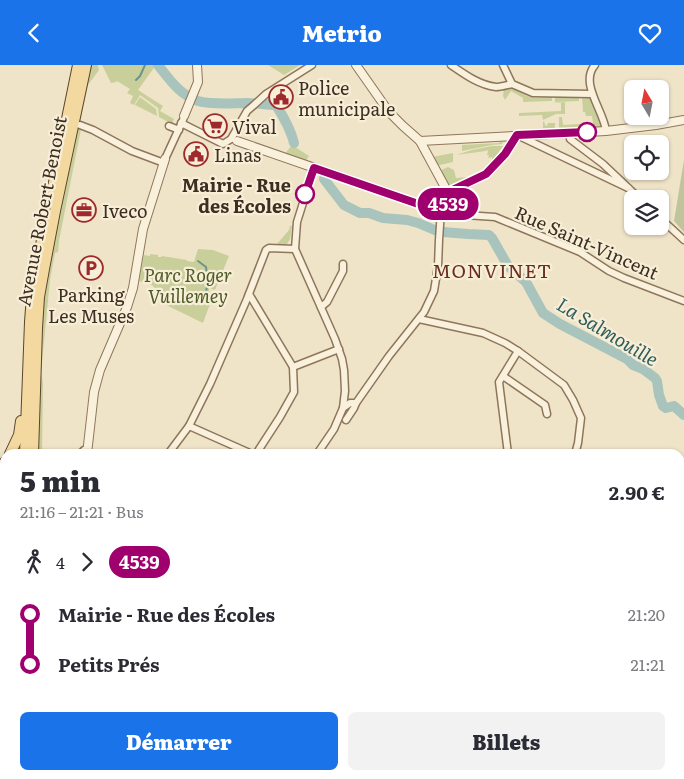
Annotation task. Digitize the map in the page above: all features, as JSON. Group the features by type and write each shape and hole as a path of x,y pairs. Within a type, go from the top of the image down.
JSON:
{"main road":[{"name":"Avenue Robert Benoist","path":"25,449 30,322 36,268 78,65"},
{"name":"Avenue Robert Benoist","path":"33,449 39,297 86,65"},
{"path":"12,449 19,435 22,416 26,406"}],"street":[{"path":"85,449 94,392 100,370 128,307 143,229 164,161 198,82 197,65"},
{"path":"234,140 247,111 266,94 312,65"},
{"path":"346,420 389,357 419,319 434,291 438,266 440,224 448,202 446,189 420,141 389,112 356,65"},
{"path":"451,65 466,75 495,87 512,84"},
{"path":"503,65 512,84 532,93 592,94"},
{"path":"595,65 590,71 592,94 605,124 606,131"},
{"path":"183,119 224,144 234,140 430,208 444,210"},
{"path":"420,141 606,131 684,120"},
{"path":"80,125 132,151 164,161"},
{"path":"169,126 178,130"},
{"path":"569,133 570,139 603,164 628,188"},
{"path":"517,135 628,188"},
{"path":"446,193 486,174 505,154 517,135"},
{"path":"314,168 297,222 295,249 339,349 344,370 345,391 343,408 334,429 320,449"},
{"name":"Rue Saint-Vincent","path":"444,210 465,215 495,217 580,252 609,271 624,278 684,301"},
{"path":"669,226 684,240"},
{"path":"172,449 189,426 210,384 266,250 269,248 295,249"},
{"path":"321,307 327,302 343,271 343,264"},
{"path":"249,294 293,367 294,392 259,449"},
{"path":"419,319 483,333 505,343 564,385 581,418 576,449"},
{"path":"293,367 339,349"},
{"path":"507,449 499,382 518,351"},
{"path":"503,376 545,405 547,414"},
{"path":"343,408 350,403 356,403"},
{"path":"189,426 241,449"}],"green space":[{"path":"90,65 98,65 99,70 88,85 58,252 55,253 50,280 41,373 43,383 42,449 36,449 39,340 46,276"},
{"path":"102,65 156,65 138,90 163,106 160,111 174,119 172,124 159,117 158,108 140,95 134,105 130,103 133,96 127,93 130,89 117,81 111,83"},
{"path":"268,65 300,65 284,75"},
{"path":"510,87 534,98 552,97 552,101 523,102 523,98 511,91 505,100 503,96 504,89"},
{"path":"140,97 156,109 157,116 135,105"},
{"path":"555,97 579,97 579,101 555,102"},
{"path":"582,97 590,98 600,120 601,125 599,128 559,130 559,117 562,117 563,125 593,123 592,116 586,116 585,112 583,112"},
{"path":"565,102 565,114 556,114 543,120 542,115 519,116 519,113 561,111 561,103 552,103"},
{"path":"544,121 547,126 548,123 555,123 555,129 519,131 543,128"},
{"path":"503,142 502,144 462,151 462,145"},
{"path":"292,145 309,156 306,161 286,154"},
{"path":"503,146 495,157 494,162 492,157 488,158 488,151 486,150 456,155 472,150"},
{"path":"453,153 453,162 436,166 432,157"},
{"path":"684,160 684,232 674,221"},
{"path":"448,167 454,170 456,178 470,177 450,187 445,184 439,171"},
{"path":"290,226 292,226 290,239 287,244 277,244 289,230"},
{"name":"Parc Roger Vuillemey","path":"198,249 213,250 229,256 215,290 209,288 210,304 203,323 164,304 168,294 156,289 152,285 139,281 144,255 158,255 158,257 162,256 194,262"}],"waterway":[{"path":"136,80 145,65"},
{"name":"La Salmouille","path":"158,65 180,91 198,101 276,105 289,128 294,143"},
{"name":"La Salmouille","path":"325,175 324,179 344,205 360,213 369,213 383,218 407,220 437,231"},
{"name":"La Salmouille","path":"443,232 489,235 508,266 526,282 543,313 643,369 657,381 663,406 666,408 674,406 684,415"},
{"path":"198,261 206,267 206,293"}],"bus line":[{"name":"4539","path":"305,194 314,168 430,208 447,211 446,193 486,174 505,154 517,135 587,132"}],"place":[{"name":"Police municipale","path":"281,97"},
{"name":"Vival","path":"215,126"},
{"name":"Linas","path":"196,154"},
{"name":"Mairie - Rue des Écoles","path":"305,194"},
{"name":"Iveco","path":"84,210"},
{"name":"Parking Les Muses","path":"91,268"}],"district":[{"name":"MONVINET","path":"492,270"}]}
